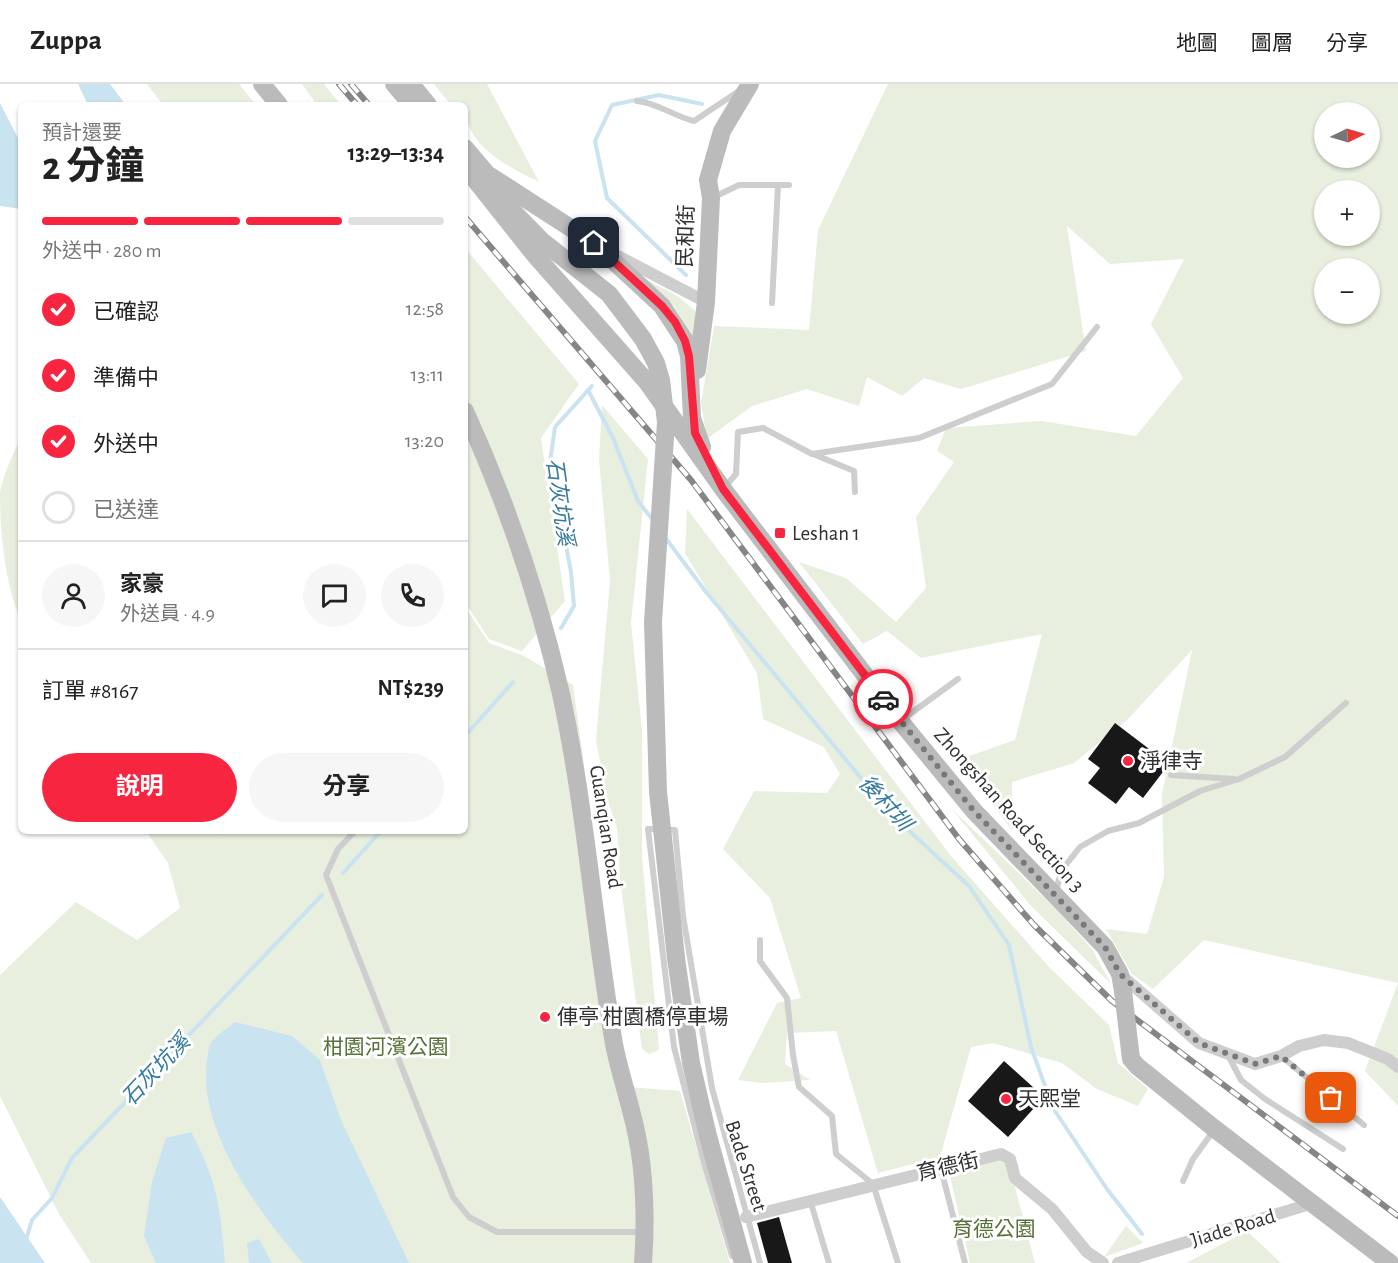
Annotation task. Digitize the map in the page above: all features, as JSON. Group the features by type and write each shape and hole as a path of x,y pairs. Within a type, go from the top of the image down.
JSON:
{"street":[{"path":"262,84 277,102"},
{"path":"394,84 409,102"},
{"path":"411,84 426,102"},
{"name":"民和街","path":"692,398 706,302 711,198 708,180 722,131 749,84"},
{"name":"Zhongshan Road Section 3","path":"468,153 534,254 647,382 723,489 900,721 974,811 1054,897 1105,947 1121,982"},
{"name":"Zhongshan Road Section 3","path":"468,169 594,243 662,306 675,322 685,341 689,356 695,433 723,489"},
{"name":"Bade Street","path":"485,181 542,240 609,294 643,339 662,380 666,422 653,622 658,792 676,958 696,1083 743,1263"},
{"path":"594,243 706,302"},
{"name":"Guanqian Road","path":"468,418 488,462 536,600 561,694 579,791 615,1046 638,1139 645,1232 643,1263"},
{"path":"1121,982 1199,1043 1255,1064 1281,1056 1299,1046 1324,1040 1348,1043 1388,1059 1398,1067"},
{"path":"1121,982 1131,1059 1137,1066 1390,1263"},
{"name":"Bade Street","path":"696,1083 753,1263"},
{"name":"育德街","path":"746,1217 873,1184 1007,1155 1015,1178 1052,1209 1087,1252 1103,1263"},
{"name":"Jiade Road","path":"1118,1263 1313,1203"}],"lane":[{"path":"637,101 652,102 679,117 694,121 749,84"},
{"path":"711,198 739,185 789,185"},
{"path":"772,303 778,185"},
{"path":"812,454 919,438 1052,384 1097,327"},
{"path":"723,489 736,474 738,432 763,428 812,454 854,471 855,492"},
{"path":"900,721 958,679"},
{"path":"1054,897 1061,871 1080,847 1108,831 1139,823 1200,791 1239,779 1285,757 1346,703"},
{"path":"1171,775 1239,779"},
{"path":"734,1263 704,1163 674,1047 648,829 675,830 696,1004 712,1088 760,1263"},
{"path":"352,834 338,849 326,875 453,1197 469,1217 497,1232 645,1232"},
{"path":"760,940 760,961 787,998 793,1056 799,1087 832,1116 836,1154 873,1184 898,1263"},
{"path":"1228,1054 1241,1080 1265,1099 1343,1149"},
{"path":"1281,1056 1364,1125"},
{"path":"1184,1181 1193,1160 1215,1129"},
{"path":"941,1168 965,1263"},
{"path":"809,1200 829,1263"}],"green space":[{"path":"147,84 239,84 254,102 161,102"},
{"path":"302,84 324,84 339,102 315,102"},
{"path":"434,84 487,84 539,182 514,169 490,153 480,143 468,122 468,102 449,102"},
{"path":"888,84 1398,84 1398,983 1204,940 1153,989 1132,974 1106,929 1147,934 1164,877 1162,794 1192,650 1128,719 1074,763 1012,782 1012,830 958,760 1015,740 1042,634 921,658 887,631 863,644 799,562 846,578 896,622 926,588 916,517 954,462 937,451 946,428 1041,421 1136,436 1183,378 1151,324 1184,259 1110,264 1067,226 1086,351 961,389 924,378 902,396 867,377 859,406 807,389 752,406 707,439 701,403 714,326 809,330 818,230"},
{"path":"468,252 579,384 541,438 565,601 522,651 489,639 468,607"},
{"path":"639,276 676,295 695,311 696,345 674,306"},
{"path":"602,405 648,459 631,623 642,730 642,856 659,1050 649,1054 642,1049 620,878 617,828 607,798 596,740 610,581 599,459"},
{"path":"18,443 18,612 7,575 2,540 0,493 6,471"},
{"path":"687,509 951,856 1049,967 1109,1025 1118,1063 1148,1089 1138,1106 1097,1089 1062,1063 993,1043 971,1047 940,1157 878,1173 836,1031 787,1033 785,1064 810,1080 762,1083 738,1080 777,1003 801,998 770,898 723,849 754,791 827,793 840,774 824,747 763,719 757,673 685,553"},
{"name":"柑園河濱公園","path":"468,612 489,643 522,655 573,685 628,1087 680,1091 730,1263 91,1263 59,1214 0,1096 0,975 76,902 137,940 180,908 168,863 148,834 468,834"},
{"path":"952,809 1056,909 1092,949 1111,984 1031,906"},
{"path":"1398,983 1398,1106 1365,1071"},
{"name":"育德公園","path":"1001,1158 1009,1164 1035,1263 970,1263 949,1171"},
{"path":"1126,1226 1143,1243 1104,1257"},
{"path":"1247,1231 1281,1263 1186,1263"}],"water":[{"path":"78,84 110,84 124,102 87,102"},
{"path":"0,103 18,138 18,209 0,206"},
{"path":"235,1022 292,1036 320,1060 341,1120 409,1263 303,1263 268,1221 235,1170 222,1142 206,1087 210,1045 216,1037"},
{"path":"191,1132 207,1166 216,1195 225,1263 156,1263 144,1236 152,1182 166,1138"},
{"path":"0,1197 45,1263 0,1263"},
{"path":"259,1239 272,1263 249,1263 247,1243"}],"building":[{"name":"淨律寺","path":"1115,723 1169,764 1143,798 1129,787 1116,804 1088,783 1100,768 1088,759"},
{"name":"天熙堂","path":"1004,1061 1044,1097 1008,1137 968,1101"},
{"path":"779,1217 792,1263 768,1263 757,1223"}],"waterway":[{"name":"石灰坑溪","path":"686,275 607,198 595,141 612,105 659,95 702,104"},
{"name":"石灰坑溪","path":"561,628 574,606 571,572 550,462 555,427 592,386"},
{"name":"後村圳","path":"588,390 613,438 638,501 653,520"},
{"name":"後村圳","path":"664,536 706,592 891,814 969,886 1009,945 1031,1047 1053,1108 1107,1189 1142,1234"},
{"name":"石灰坑溪","path":"468,733 513,682"},
{"name":"石灰坑溪","path":"343,873 378,834"},
{"name":"石灰坑溪","path":"26,1240 32,1220 52,1198 72,1158 322,895"}],"railway":[{"path":"339,84 354,102"},
{"path":"351,84 366,102"},
{"path":"468,220 691,480 959,839 1034,925 1112,1001 1398,1216"}],"way so far":[{"path":"883,699 974,811 1054,897 1105,947 1120,974 1199,1043 1255,1064 1281,1056 1331,1098"}],"place":[{"name":"Leshan 1","path":"780,533"},
{"name":"淨律寺","path":"1128,761"},
{"name":"俥亭 柑園橋停車場","path":"545,1017"},
{"name":"天熙堂","path":"1006,1099"}],"route":[{"path":"594,243 645,289 675,322 685,341 689,356 692,418 695,433 723,489 883,699"}]}
